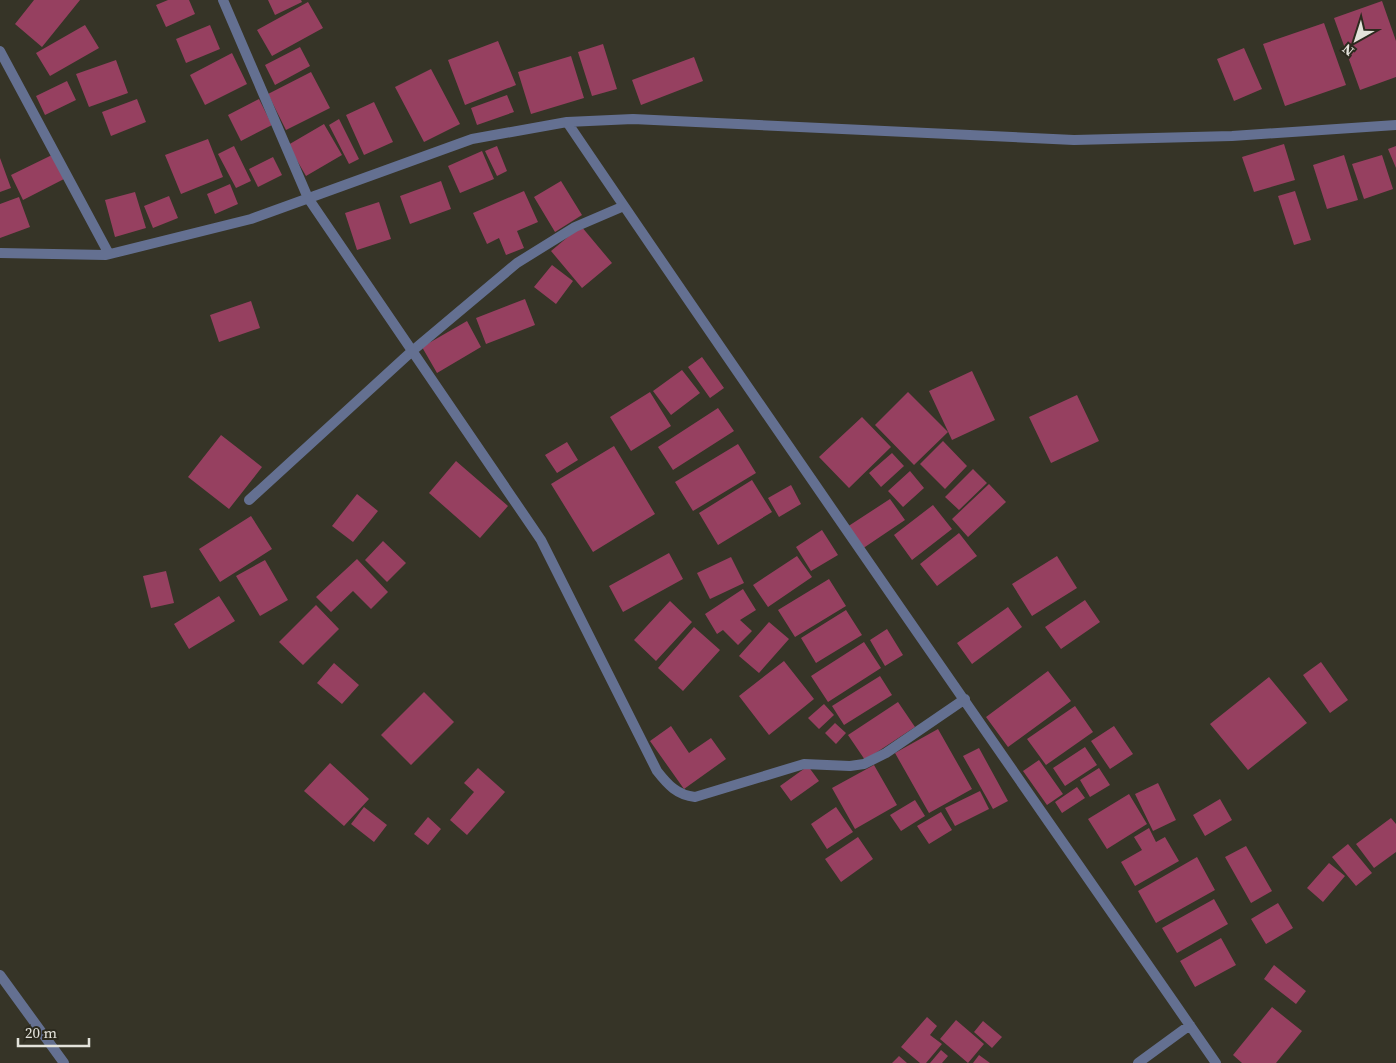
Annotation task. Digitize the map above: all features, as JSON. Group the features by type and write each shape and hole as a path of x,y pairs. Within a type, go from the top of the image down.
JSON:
{"street":[{"path":"223,0 308,198 411,352 541,540 657,771 669,787 683,796 695,797 804,764 850,766 864,764 886,753 965,699"},
{"path":"0,51 109,254"},
{"path":"0,253 109,254 251,219 472,139 567,122 632,120 1074,140 1232,136 1396,125"},
{"path":"567,122 783,441 965,699 1216,1063"},
{"path":"249,500 411,352 517,263 575,227 624,206"},
{"path":"0,975 64,1063"},
{"path":"1138,1063 1190,1025"}],"building":[{"path":"34,0 80,0 42,47 15,24"},
{"path":"168,0 189,0 195,14 166,27 156,5"},
{"path":"268,0 301,0 302,2 275,15"},
{"path":"1382,1 1396,41 1396,77 1360,90 1334,18"},
{"path":"308,2 323,28 272,56 257,30"},
{"path":"1324,23 1346,85 1285,106 1263,44"},
{"path":"85,25 99,48 50,76 36,53"},
{"path":"210,25 220,49 186,63 176,39"},
{"path":"498,41 516,85 465,105 448,60"},
{"path":"603,44 617,89 592,96 578,52"},
{"path":"300,47 310,66 275,85 265,65"},
{"path":"1244,48 1262,89 1234,101 1217,59"},
{"path":"232,53 247,84 205,105 190,75"},
{"path":"571,56 584,98 531,114 518,72"},
{"path":"694,57 703,81 641,105 632,80"},
{"path":"116,60 128,93 89,107 76,74"},
{"path":"431,69 460,124 424,142 395,87"},
{"path":"311,72 330,108 286,130 268,94"},
{"path":"67,81 76,100 45,115 36,96"},
{"path":"507,95 514,112 477,125 471,108"},
{"path":"137,99 146,122 111,136 102,112"},
{"path":"259,99 272,125 241,141 228,115"},
{"path":"374,102 393,142 364,155 346,115"},
{"path":"339,119 359,159 349,164 329,125"},
{"path":"324,124 342,155 306,176 288,145"},
{"path":"208,139 223,177 181,194 165,155"},
{"path":"1284,144 1295,180 1254,192 1242,157"},
{"path":"234,146 251,181 236,188 218,154"},
{"path":"497,146 507,171 497,176 485,151"},
{"path":"1396,146 1396,168 1388,149"},
{"path":"482,151 494,179 460,193 448,166"},
{"path":"52,155 64,179 23,200 11,175"},
{"path":"1344,155 1358,200 1327,209 1313,165"},
{"path":"1382,155 1393,189 1364,199 1352,164"},
{"path":"273,157 282,175 258,187 249,169"},
{"path":"0,158 11,188 0,192"},
{"path":"441,181 451,209 410,224 400,196"},
{"path":"561,181 582,215 555,232 534,197"},
{"path":"230,184 238,204 215,214 207,194"},
{"path":"524,191 538,222 517,231 524,248 506,255 499,238 487,244 473,213"},
{"path":"1295,191 1311,240 1294,245 1278,196"},
{"path":"135,192 146,228 115,237 105,200"},
{"path":"169,196 178,218 153,228 144,206"},
{"path":"19,197 30,227 0,238 0,204"},
{"path":"379,202 391,239 357,250 345,213"},
{"path":"581,226 612,263 582,288 551,251"},
{"path":"552,265 573,281 556,304 534,287"},
{"path":"525,299 535,325 486,344 476,318"},
{"path":"251,301 260,328 219,342 210,315"},
{"path":"467,321 481,347 437,373 422,347"},
{"path":"702,357 724,388 710,398 688,367"},
{"path":"682,370 700,393 671,415 653,391"},
{"path":"972,371 995,420 952,440 929,391"},
{"path":"650,392 671,426 631,451 610,417"},
{"path":"908,392 948,432 914,465 875,425"},
{"path":"1077,395 1099,441 1051,463 1029,417"},
{"path":"718,408 734,431 673,470 658,447"},
{"path":"862,417 891,447 849,488 819,457"},
{"path":"221,435 262,467 229,509 188,477"},
{"path":"943,441 967,466 945,489 920,464"},
{"path":"567,442 578,460 557,473 545,455"},
{"path":"738,444 756,473 693,511 675,482"},
{"path":"614,446 655,514 593,552 551,484"},
{"path":"892,453 904,466 881,487 869,473"},
{"path":"456,461 508,506 480,538 429,493"},
{"path":"973,469 987,483 959,510 945,497"},
{"path":"910,471 924,488 903,507 888,491"},
{"path":"752,480 772,512 718,545 699,513"},
{"path":"989,484 1006,502 968,537 952,519"},
{"path":"791,485 801,504 779,517 768,498"},
{"path":"357,494 378,511 353,542 332,526"},
{"path":"890,499 905,520 862,549 847,527"},
{"path":"933,505 952,529 912,560 894,535"},
{"path":"251,516 272,549 220,582 199,549"},
{"path":"822,530 838,555 811,571 796,547"},
{"path":"959,533 977,556 937,586 920,564"},
{"path":"383,541 406,563 387,582 365,560"},
{"path":"669,553 683,579 623,612 609,586"},
{"path":"797,556 812,577 768,607 753,585"},
{"path":"1057,556 1077,588 1032,616 1012,584"},
{"path":"731,557 744,583 710,599 697,573"},
{"path":"357,559 388,592 371,609 353,591 331,612 316,597"},
{"path":"265,560 288,600 260,616 236,576"},
{"path":"166,571 174,603 151,608 143,576"},
{"path":"829,579 846,606 795,637 778,610"},
{"path":"743,589 756,610 740,620 752,631 738,645 723,630 717,634 705,614"},
{"path":"219,596 235,621 189,649 174,624"},
{"path":"1085,600 1100,622 1061,649 1045,627"},
{"path":"670,601 692,622 656,661 634,640"},
{"path":"316,605 339,629 303,665 279,642"},
{"path":"1008,607 1022,627 972,664 957,643"},
{"path":"846,610 862,635 816,663 801,638"},
{"path":"769,622 789,639 759,673 739,656"},
{"path":"694,627 720,650 683,691 658,668"},
{"path":"887,629 903,655 885,666 870,640"},
{"path":"864,642 881,668 828,702 811,676"},
{"path":"784,661 814,699 769,735 739,696"},
{"path":"1321,662 1348,700 1330,713 1303,675"},
{"path":"334,663 359,685 342,704 317,683"},
{"path":"1048,671 1071,701 1008,747 986,717"},
{"path":"880,676 892,695 844,725 832,706"},
{"path":"1269,677 1307,723 1248,770 1210,724"},
{"path":"424,692 454,722 411,765 381,735"},
{"path":"898,702 915,727 865,760 848,735"},
{"path":"824,704 834,715 819,729 808,718"},
{"path":"1075,706 1093,732 1046,765 1027,739"},
{"path":"835,723 846,733 836,744 825,733"},
{"path":"671,726 689,753 711,738 726,759 684,789 650,741"},
{"path":"1114,726 1133,754 1110,769 1091,741"},
{"path":"938,729 972,789 929,813 895,753"},
{"path":"1085,747 1097,765 1065,786 1053,768"},
{"path":"979,748 1008,801 993,809 963,756"},
{"path":"1039,760 1063,794 1047,805 1023,771"},
{"path":"330,763 369,799 344,826 304,791"},
{"path":"874,765 897,805 855,829 832,788"},
{"path":"808,766 819,781 791,801 780,786"},
{"path":"478,768 505,792 467,835 450,820 474,792 464,783"},
{"path":"1099,768 1110,785 1090,797 1080,780"},
{"path":"1158,783 1176,820 1153,831 1135,794"},
{"path":"1077,787 1085,798 1062,813 1055,802"},
{"path":"980,791 989,809 955,826 945,808"},
{"path":"1129,794 1147,824 1107,849 1088,819"},
{"path":"1220,799 1232,820 1205,836 1193,815"},
{"path":"915,800 925,816 901,831 890,815"},
{"path":"364,807 387,825 374,842 351,824"},
{"path":"836,807 853,832 827,849 811,824"},
{"path":"941,812 952,830 929,844 917,826"},
{"path":"428,817 441,829 428,845 414,834"},
{"path":"1391,818 1396,824 1396,852 1374,868 1356,844"},
{"path":"1149,828 1156,842 1165,837 1179,861 1135,886 1121,862 1142,850 1134,837"},
{"path":"858,837 873,859 841,882 825,859"},
{"path":"1348,844 1372,873 1356,886 1332,857"},
{"path":"1246,846 1272,891 1251,903 1225,857"},
{"path":"1197,857 1215,890 1156,923 1138,891"},
{"path":"1329,863 1345,876 1323,902 1307,888"},
{"path":"1214,899 1228,924 1177,953 1162,928"},
{"path":"1278,903 1293,928 1266,944 1251,919"},
{"path":"1221,938 1236,965 1195,987 1180,961"},
{"path":"1274,965 1306,991 1296,1004 1264,979"},
{"path":"1272,1007 1302,1031 1276,1063 1242,1063 1233,1055"},
{"path":"927,1017 937,1026 930,1035 942,1044 926,1063 920,1063 901,1047"},
{"path":"956,1020 984,1044 968,1063 940,1039"},
{"path":"983,1021 1002,1037 992,1048 974,1032"},
{"path":"941,1050 948,1056 942,1063 930,1063"},
{"path":"979,1055 990,1063 973,1063"},
{"path":"899,1056 907,1063 892,1063"}]}
